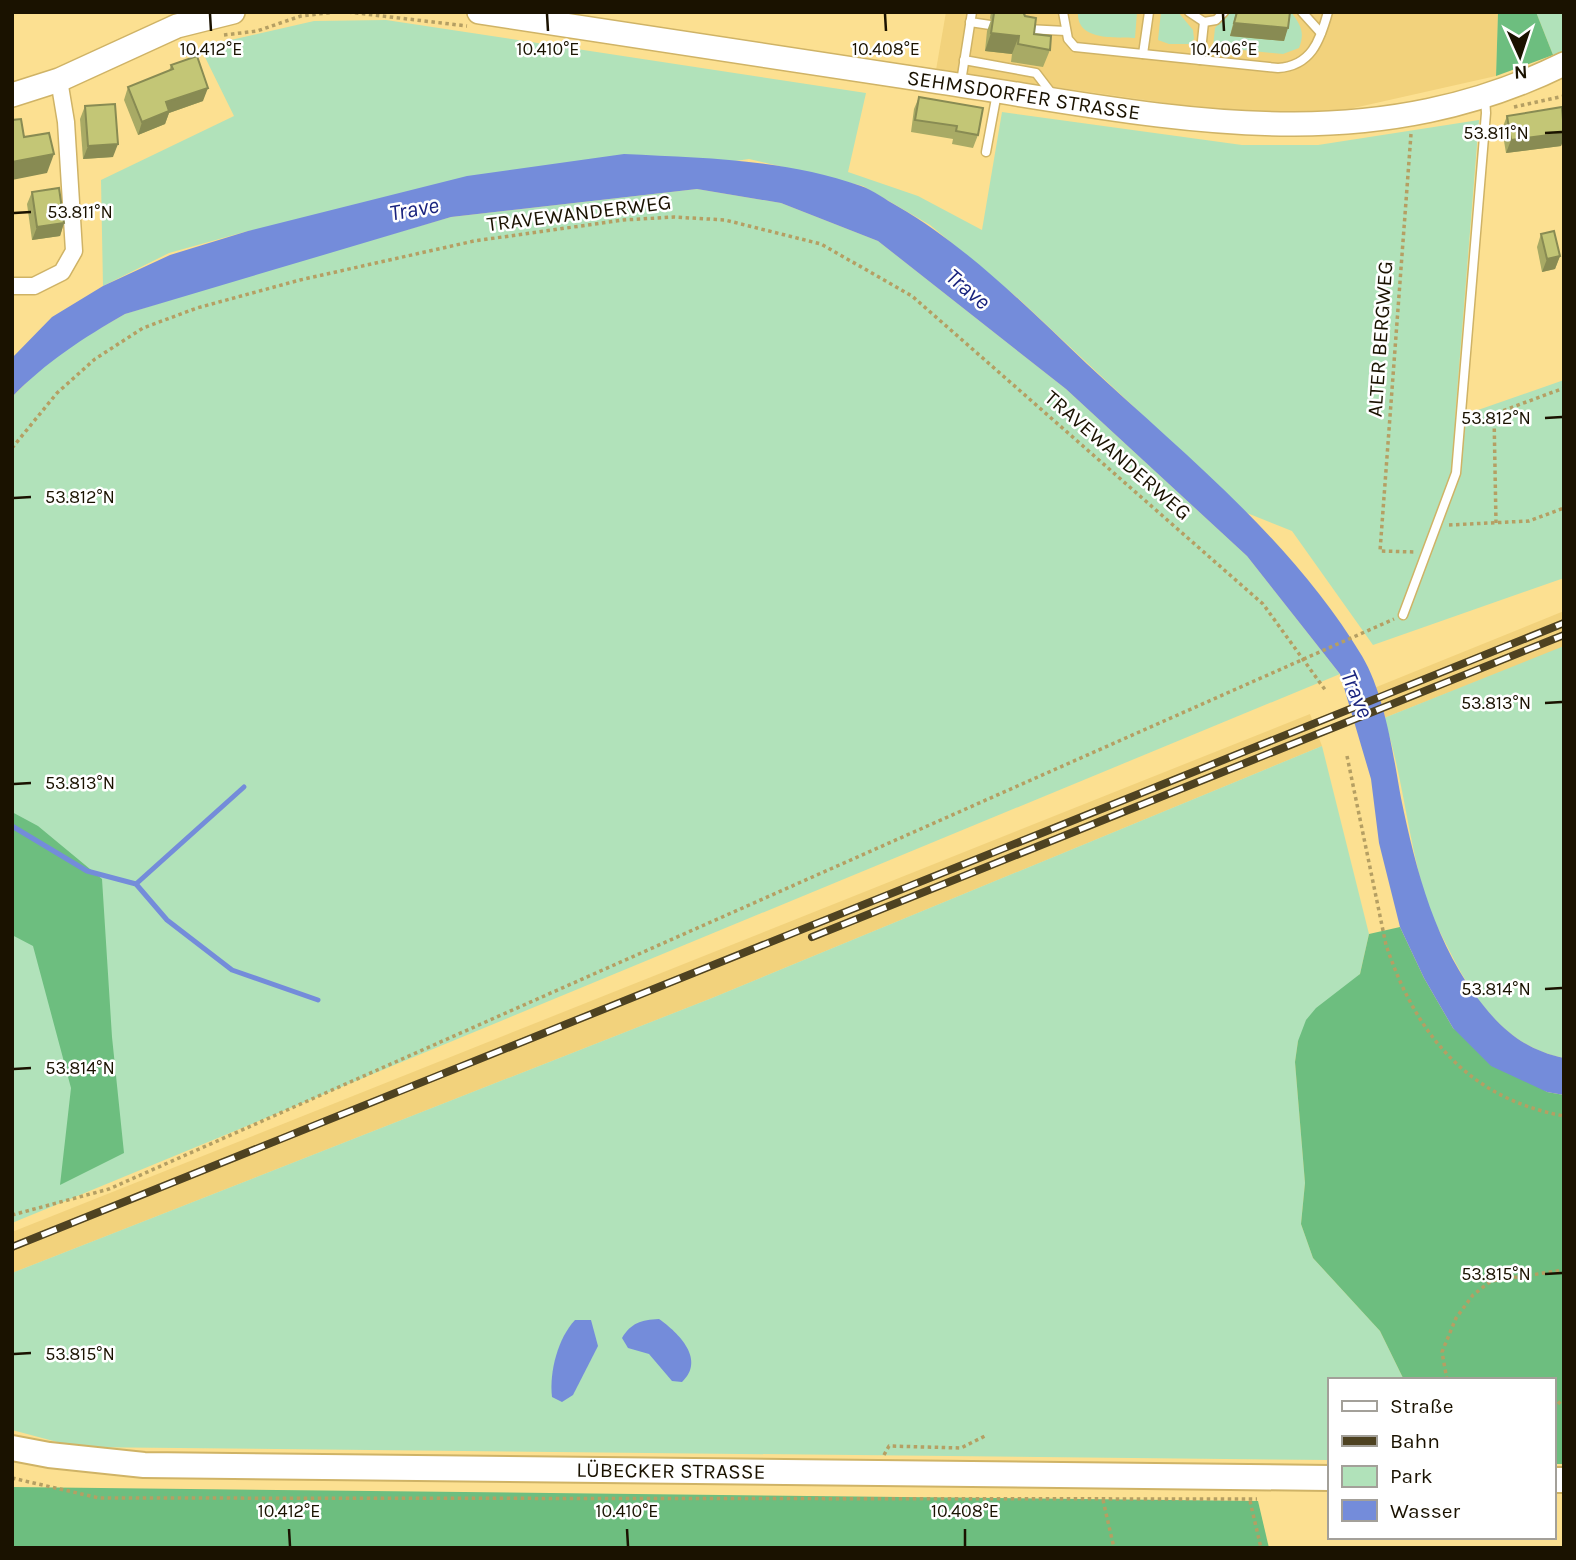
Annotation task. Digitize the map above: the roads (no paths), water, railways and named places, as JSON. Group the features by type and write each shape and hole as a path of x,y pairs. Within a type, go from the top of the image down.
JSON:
{"main road":[{"path":"12,95 59,80 177,26 233,12"},
{"name":"SEHMSDORFER STRASSE","path":"479,12 1055,100 1217,121 1318,125 1381,121 1485,105 1564,64"},
{"name":"LÜBECKER STRASSE","path":"12,1448 49,1455 144,1465 1328,1478"}],"street":[{"path":"12,286 34,286 62,272 74,251 66,122 59,80"}],"lane":[{"path":"960,85 972,12"},
{"path":"1063,12 1066,31 1075,47 1262,67 1292,67 1309,57 1328,12"},
{"path":"1143,54 1149,12"},
{"path":"1189,12 1204,22 1216,20 1224,12"},
{"path":"1302,12 1321,33"},
{"path":"970,22 990,25"},
{"path":"1200,60 1204,22"},
{"path":"1022,28 1066,31"},
{"path":"964,60 1036,73 1043,79 1055,100"},
{"path":"986,152 998,91"},
{"path":"1403,615 1455,473 1485,105"}],"water":[{"name":"Trave","path":"624,154 773,165 832,177 875,193 923,222 973,259 1235,501 1304,575 1362,656 1377,688 1414,853 1440,933 1467,982 1500,1024 1529,1046 1564,1058 1564,1095 1547,1092 1491,1066 1453,1028 1424,978 1400,927 1379,843 1371,779 1340,674 1247,556 1066,389 878,241 781,203 697,189 451,217 125,314 65,351 12,397 12,358 52,317 103,286 170,255 248,231 467,176"},
{"path":"659,1319 681,1339 691,1356 689,1374 682,1382 672,1381 649,1354 628,1348 622,1338 637,1323"},
{"path":"575,1320 591,1320 598,1346 573,1395 562,1402 552,1397 553,1366 559,1346"}],"waterway":[{"path":"136,884 244,787"},
{"path":"12,826 87,871 136,884 167,920 232,970 318,1000"}],"railway":[{"path":"12,1247 1564,623"},
{"path":"812,937 1564,635"}]}
